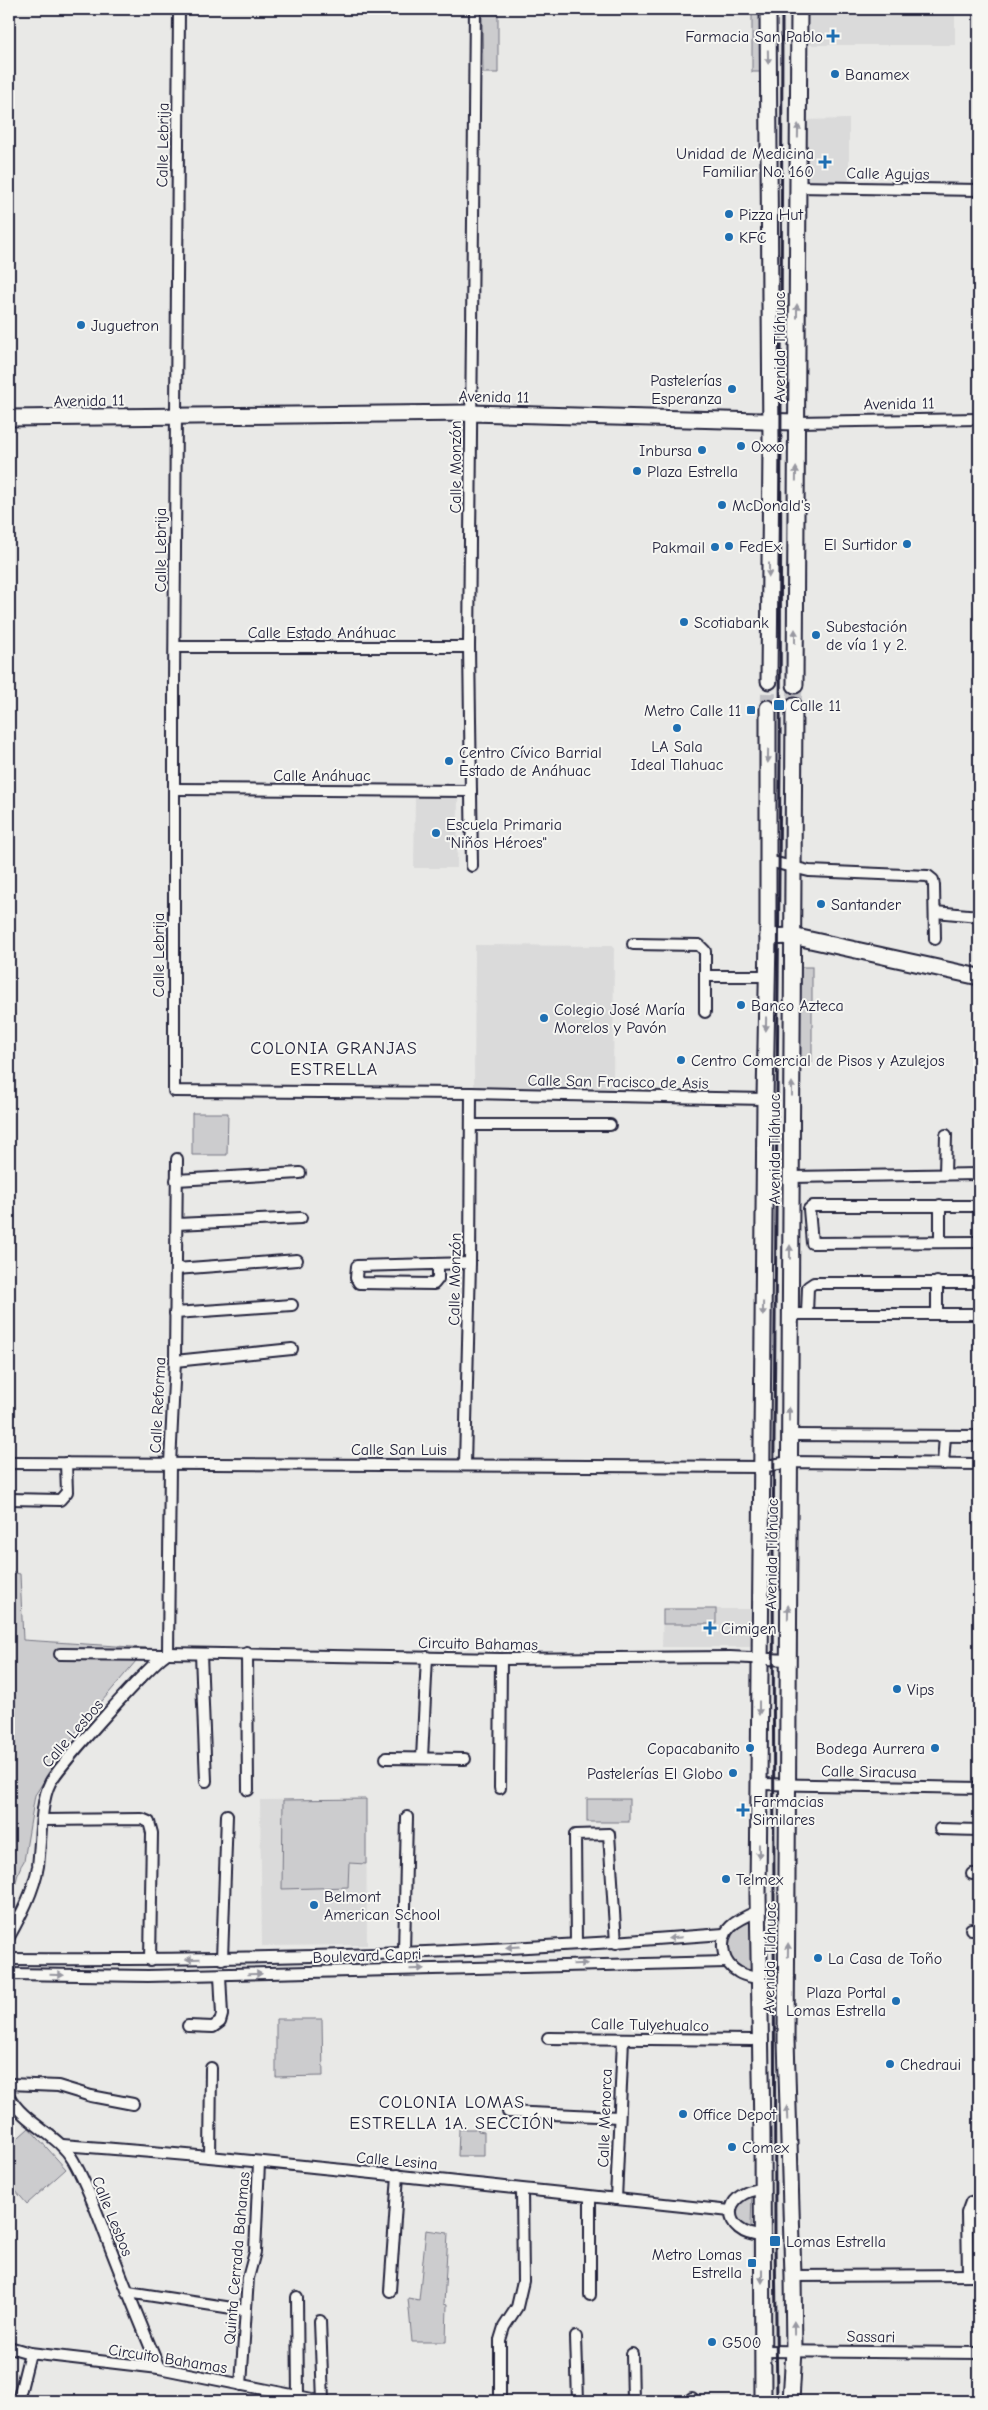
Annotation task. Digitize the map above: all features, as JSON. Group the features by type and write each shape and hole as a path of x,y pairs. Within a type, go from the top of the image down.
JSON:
{"main road":[{"name":"Avenida Tláhuac","path":"768,9 770,421 768,681"},
{"name":"Avenida Tláhuac","path":"794,685 799,9"},
{"name":"Avenida 11","path":"9,418 470,413 796,422"},
{"name":"Avenida Tláhuac","path":"794,706 786,2069 793,2276 794,2399"},
{"name":"Avenida Tláhuac","path":"763,2401 758,1911 761,1467 768,976 768,708"},
{"path":"768,937 792,936 979,976"}],"street":[{"name":"Calle Lebrija","path":"174,1091 175,416 179,9"},
{"name":"Calle Monzón","path":"472,866 469,647 475,9"},
{"name":"Calle Agujas","path":"797,187 979,190"},
{"name":"Avenida 11","path":"796,422 979,419"},
{"name":"Calle Estado Anáhuac","path":"175,647 469,647"},
{"name":"Calle Anáhuac","path":"174,789 471,791"},
{"path":"768,862 809,871 928,876 933,880 934,886 935,940"},
{"path":"935,912 979,916"},
{"path":"633,944 699,944 705,951 705,1012"},
{"path":"706,976 768,976"},
{"name":"Calle San Fracisco de Asis","path":"174,1091 765,1099"},
{"name":"Calle Monzón","path":"465,1464 470,1263 471,1094"},
{"path":"471,1125 610,1125"},
{"path":"945,1174 946,1135"},
{"name":"Calle Reforma","path":"166,1654 177,1159"},
{"path":"176,1180 300,1173"},
{"path":"791,1177 979,1174"},
{"path":"940,1205 940,1242"},
{"path":"979,1206 813,1206 809,1209 812,1242 979,1242"},
{"path":"177,1224 300,1218"},
{"path":"176,1269 297,1260"},
{"path":"438,1264 438,1279 434,1284 359,1283 356,1278 357,1266 470,1263"},
{"path":"937,1282 937,1314"},
{"path":"807,1314 808,1287 814,1283 979,1283"},
{"path":"175,1313 292,1305"},
{"path":"790,1314 979,1314"},
{"path":"174,1361 292,1349"},
{"path":"789,1435 979,1436"},
{"path":"944,1464 945,1436"},
{"name":"Calle San Luis","path":"9,1463 761,1467 789,1462 979,1464"},
{"path":"9,1499 60,1500 67,1492 66,1463"},
{"path":"248,1653 248,1790"},
{"name":"Circuito Bahamas","path":"60,1654 248,1653 500,1659 730,1657 788,1660"},
{"name":"Calle Lesbos","path":"9,1937 30,1893 38,1868 43,1820 50,1782 105,1717 166,1654"},
{"path":"201,1654 206,1781"},
{"path":"422,1758 427,1657"},
{"path":"500,1659 500,1788"},
{"path":"386,1758 465,1759"},
{"name":"Calle Siracusa","path":"759,1784 979,1788"},
{"path":"222,1959 227,1815"},
{"path":"404,1952 407,1817"},
{"path":"43,1820 142,1819 150,1822 152,1833 150,1960"},
{"path":"940,1829 979,1830"},
{"path":"576,1944 575,1834 609,1834 616,1943"},
{"path":"758,1911 742,1919 724,1934 723,1948 726,1962 737,1972 760,1979"},
{"name":"Boulevard Capri","path":"9,1959 222,1959 616,1943 724,1934"},
{"name":"Boulevard Capri","path":"9,1974 148,1976 726,1962"},
{"path":"188,2026 213,2026 220,2022 222,2015 220,1974"},
{"name":"Calle Tulyehualco","path":"548,2038 752,2040"},
{"name":"Calle Menorca","path":"616,2199 623,2039"},
{"path":"210,2156 211,2068"},
{"path":"9,2084 58,2086 91,2096 133,2104"},
{"name":"Calle Lesbos","path":"9,2096 12,2107 62,2145 80,2173 159,2368"},
{"path":"508,2112 619,2117"},
{"name":"Calle Lesina","path":"62,2145 210,2156 259,2163 473,2182 522,2190 730,2211"},
{"name":"Quinta Cerrada Bahamas","path":"241,2385 244,2310 248,2278 255,2252 259,2163"},
{"path":"390,2291 398,2176"},
{"path":"762,2189 746,2192 738,2196 730,2211 732,2220 738,2229 745,2234 762,2236"},
{"path":"500,2401 500,2340 504,2327 517,2307 522,2281 522,2190"},
{"path":"590,2197 590,2295"},
{"path":"968,2275 967,2213 975,2201"},
{"path":"793,2276 979,2275"},
{"path":"128,2292 244,2310"},
{"path":"297,2298 298,2396"},
{"path":"320,2320 322,2401"},
{"path":"576,2337 578,2401"},
{"name":"Circuito Bahamas","path":"9,2347 30,2353 159,2368 322,2401"},
{"name":"Sassari","path":"763,2351 979,2353"},
{"path":"18,2401 30,2353"},
{"path":"632,2354 633,2401"}],"shaded area":[{"path":"752,9 764,9 764,72 752,72"},
{"path":"802,9 955,9 955,45 802,45"},
{"path":"482,15 498,15 498,73 483,73"},
{"name":"Unidad de Medicina Familiar No. 160","path":"849,119 849,183 802,182 802,120"},
{"name":"Escuela Primaria \"Niños Héroes\"","path":"415,797 458,798 457,868 414,868"},
{"name":"Colegio José María Morelos y Pavón","path":"475,945 614,946 613,1092 474,1091"},
{"path":"797,967 812,967 812,1062 797,1062"},
{"path":"192,1113 228,1113 227,1155 192,1155"},
{"path":"9,1572 20,1574 23,1640 147,1648 75,1733 35,1795 24,1861 9,1902"},
{"name":"Cimigen","path":"663,1609 757,1609 757,1647 662,1647"},
{"path":"663,1609 716,1609 716,1624 663,1624"},
{"name":"Belmont American School","path":"366,1799 367,1945 262,1946 260,1800"},
{"path":"366,1799 366,1864 349,1863 348,1887 282,1889 283,1800"},
{"path":"587,1799 629,1799 629,1822 587,1822"},
{"path":"756,1917 755,1974 748,1973 734,1964 725,1943 742,1923"},
{"path":"276,2019 322,2019 323,2076 276,2077"},
{"path":"29,2128 66,2169 27,2204 9,2183 9,2146"},
{"path":"459,2129 478,2129 478,2131 484,2132 484,2156 458,2156"},
{"path":"752,2191 751,2227 739,2225 726,2213 725,2205 732,2198"},
{"path":"426,2230 448,2233 444,2304 447,2305 446,2342 412,2342 408,2298 419,2300"}],"tunnel":[{"path":"768,708 769,681"},
{"path":"794,706 795,685"}],"railway":[{"path":"777,2401 773,1550 780,763 782,9"}],"place":[{"name":"Farmacia San Pablo","path":"833,36"},
{"name":"Banamex","path":"835,74"},
{"name":"Unidad de Medicina Familiar No. 160","path":"825,162"},
{"name":"Pizza Hut","path":"729,214"},
{"name":"KFC","path":"729,237"},
{"name":"Juguetron","path":"81,325"},
{"name":"Pastelerías Esperanza","path":"732,389"},
{"name":"Oxxo","path":"741,446"},
{"name":"Inbursa","path":"702,450"},
{"name":"Plaza Estrella","path":"637,471"},
{"name":"McDonald's","path":"722,505"},
{"name":"El Surtidor","path":"907,544"},
{"name":"FedEx","path":"729,546"},
{"name":"Pakmail","path":"715,547"},
{"name":"Scotiabank","path":"684,622"},
{"name":"Subestación de vía 1 y 2.","path":"816,635"},
{"name":"Calle 11","path":"779,705"},
{"name":"Metro Calle 11","path":"751,710"},
{"name":"LA Sala Ideal Tlahuac","path":"677,728"},
{"name":"Centro Cívico Barrial Estado de Anáhuac","path":"449,761"},
{"name":"Escuela Primaria \"Niños Héroes\"","path":"436,833"},
{"name":"Santander","path":"821,904"},
{"name":"Banco Azteca","path":"741,1005"},
{"name":"Colegio José María Morelos y Pavón","path":"544,1018"},
{"name":"Centro Comercial de Pisos y Azulejos","path":"681,1060"},
{"name":"Cimigen","path":"710,1628"},
{"name":"Vips","path":"897,1689"},
{"name":"Copacabanito","path":"750,1748"},
{"name":"Bodega Aurrera","path":"935,1748"},
{"name":"Pastelerías El Globo","path":"733,1773"},
{"name":"Farmacias Similares","path":"743,1810"},
{"name":"Telmex","path":"726,1879"},
{"name":"Belmont American School","path":"314,1905"},
{"name":"La Casa de Toño","path":"818,1958"},
{"name":"Plaza Portal Lomas Estrella","path":"896,2001"},
{"name":"Chedraui","path":"890,2064"},
{"name":"Office Depot","path":"683,2114"},
{"name":"Comex","path":"732,2147"},
{"name":"Lomas Estrella","path":"775,2241"},
{"name":"Metro Lomas Estrella","path":"752,2263"},
{"name":"G500","path":"712,2342"}],"district":[{"name":"COLONIA GRANJAS ESTRELLA","path":"334,1058"},
{"name":"COLONIA LOMAS ESTRELLA 1A. SECCIÓN","path":"452,2112"}]}
